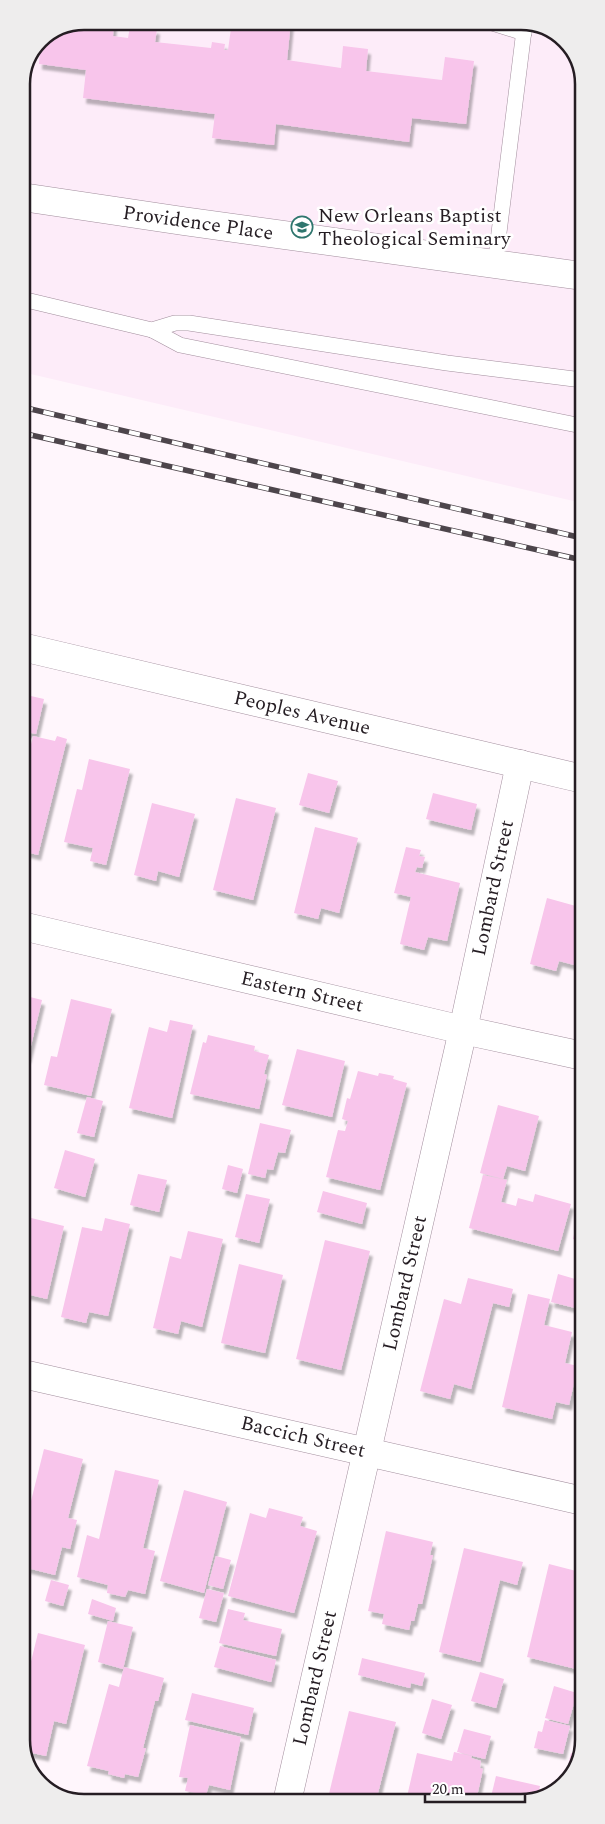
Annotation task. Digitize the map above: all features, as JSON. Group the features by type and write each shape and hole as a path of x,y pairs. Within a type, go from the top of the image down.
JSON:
{"street":[{"name":"Providence Place","path":"30,198 183,222 575,275"},
{"name":"Peoples Avenue","path":"30,650 575,777"},
{"name":"Lombard Street","path":"289,1794 463,1030 520,764"},
{"name":"Eastern Street","path":"30,928 463,1030 575,1054"},
{"name":"Baccich Street","path":"30,1376 575,1499"}],"lane":[{"path":"495,265 525,30"},
{"path":"30,301 152,330 180,345 575,425"},
{"path":"152,330 175,323 189,323 447,363 575,379"}],"shaded area":[{"name":"New Orleans Baptist Theological Seminary","path":"84,30 524,30 538,33 554,41 566,54 575,77 575,501 30,374 30,84 34,64 39,54 54,39 74,31"}],"building":[{"path":"84,30 113,30 113,36 128,38 129,30 157,30 155,42 211,48 212,42 225,44 224,50 228,50 231,30 290,30 287,60 341,68 343,46 368,49 366,71 442,80 445,57 474,61 466,124 412,118 409,142 276,124 274,145 212,138 215,114 83,98 86,70 39,64 40,53 54,39 74,31"},
{"path":"30,696 44,699 36,734 30,733"},
{"path":"33,736 55,741 57,736 67,739 38,855 30,853 30,748"},
{"path":"89,759 130,769 106,865 90,861 93,848 64,842 77,789 82,790"},
{"path":"308,773 338,781 329,813 299,805"},
{"path":"433,793 477,804 471,830 426,819"},
{"path":"236,798 276,808 253,900 213,890"},
{"path":"152,803 195,814 179,877 158,871 156,881 134,875"},
{"path":"315,827 358,838 339,913 321,908 318,919 294,913"},
{"path":"406,847 421,850 419,856 425,857 422,868 417,867 415,872 460,883 447,941 428,937 424,950 400,944 411,897 394,893"},
{"path":"547,898 575,906 575,965 559,961 556,971 530,964"},
{"path":"30,997 42,1000 30,1050"},
{"path":"71,999 112,1009 91,1096 44,1085 51,1056 57,1057"},
{"path":"170,1020 193,1025 172,1118 129,1108 149,1027 167,1032"},
{"path":"208,1035 255,1046 254,1051 269,1055 264,1074 267,1075 259,1109 190,1094 203,1042 206,1043"},
{"path":"297,1049 345,1061 332,1117 282,1105"},
{"path":"358,1071 378,1076 379,1073 394,1076 393,1079 407,1083 380,1190 326,1177 338,1130 345,1131 348,1121 342,1119 347,1098 350,1099"},
{"path":"87,1097 103,1101 94,1137 77,1133"},
{"path":"498,1105 539,1116 525,1171 507,1166 503,1179 480,1173"},
{"path":"260,1123 291,1130 285,1153 278,1152 273,1170 267,1169 265,1178 248,1174"},
{"path":"65,1150 95,1159 85,1197 54,1188"},
{"path":"228,1165 243,1169 237,1193 222,1189"},
{"path":"138,1174 167,1180 159,1212 130,1205"},
{"path":"483,1175 507,1180 501,1202 516,1206 518,1198 533,1202 535,1194 571,1204 558,1251 469,1228"},
{"path":"323,1191 367,1203 362,1224 317,1212"},
{"path":"246,1194 270,1199 259,1243 235,1237"},
{"path":"30,1218 64,1226 47,1299 30,1295"},
{"path":"105,1218 130,1224 108,1316 89,1312 86,1323 61,1317 82,1227 102,1231"},
{"path":"188,1231 223,1239 202,1327 181,1321 178,1334 153,1328 170,1256 181,1259"},
{"path":"325,1240 370,1251 341,1370 296,1359"},
{"path":"239,1264 283,1275 265,1353 221,1343"},
{"path":"558,1274 575,1279 575,1308 551,1302"},
{"path":"468,1278 513,1289 509,1307 493,1303 471,1389 454,1384 450,1399 420,1391 444,1299 461,1304"},
{"path":"528,1294 550,1299 544,1325 572,1332 565,1363 575,1365 575,1379 569,1405 556,1402 552,1419 502,1407"},
{"path":"44,1449 83,1459 68,1518 77,1520 70,1549 62,1547 55,1575 30,1569 30,1505"},
{"path":"115,1470 159,1480 143,1548 155,1551 145,1594 128,1590 125,1597 107,1593 108,1585 77,1577 87,1535 99,1539"},
{"path":"184,1490 227,1502 204,1593 160,1581"},
{"path":"269,1508 303,1517 300,1526 317,1531 294,1613 228,1596 250,1513 266,1518"},
{"path":"386,1531 433,1542 430,1555 433,1555 422,1604 418,1604 414,1621 411,1621 409,1630 382,1624 384,1614 368,1611"},
{"path":"464,1548 523,1562 517,1585 500,1580 480,1662 439,1652"},
{"path":"216,1556 231,1560 223,1589 208,1585"},
{"path":"549,1564 575,1571 575,1669 527,1657"},
{"path":"51,1580 69,1585 63,1606 45,1601"},
{"path":"207,1589 224,1593 216,1622 199,1618"},
{"path":"92,1599 116,1608 113,1621 88,1614"},
{"path":"228,1609 245,1613 243,1620 282,1629 276,1656 219,1643"},
{"path":"108,1621 133,1627 123,1669 98,1662"},
{"path":"38,1633 85,1645 66,1724 54,1721 46,1756 32,1753 30,1747 30,1666"},
{"path":"220,1646 276,1660 271,1682 214,1667"},
{"path":"362,1658 425,1673 422,1686 411,1683 410,1688 358,1675"},
{"path":"124,1667 164,1678 158,1701 155,1701 138,1777 125,1774 124,1778 108,1774 109,1771 87,1766 109,1684 119,1687"},
{"path":"480,1672 504,1679 496,1708 471,1701"},
{"path":"554,1686 575,1692 575,1700 568,1724 545,1718"},
{"path":"192,1693 254,1708 248,1735 185,1720"},
{"path":"432,1699 452,1705 441,1739 422,1733"},
{"path":"349,1711 396,1722 378,1794 329,1794"},
{"path":"545,1720 570,1726 563,1754 534,1748 538,1731 542,1732"},
{"path":"190,1725 241,1737 230,1790 209,1785 206,1794 185,1791 188,1778 179,1777"},
{"path":"464,1729 491,1736 485,1759 457,1752"},
{"path":"454,1752 472,1756 471,1758 481,1761 480,1768 483,1769 478,1794 408,1794 417,1753 452,1761"},
{"path":"571,1753 573,1754 572,1757 568,1766"},
{"path":"496,1776 540,1786 539,1791 528,1794 492,1794"}],"railway":[{"path":"30,409 575,536"},
{"path":"30,435 575,558"}],"place":[{"name":"New Orleans Baptist Theological Seminary","path":"302,227"}]}
